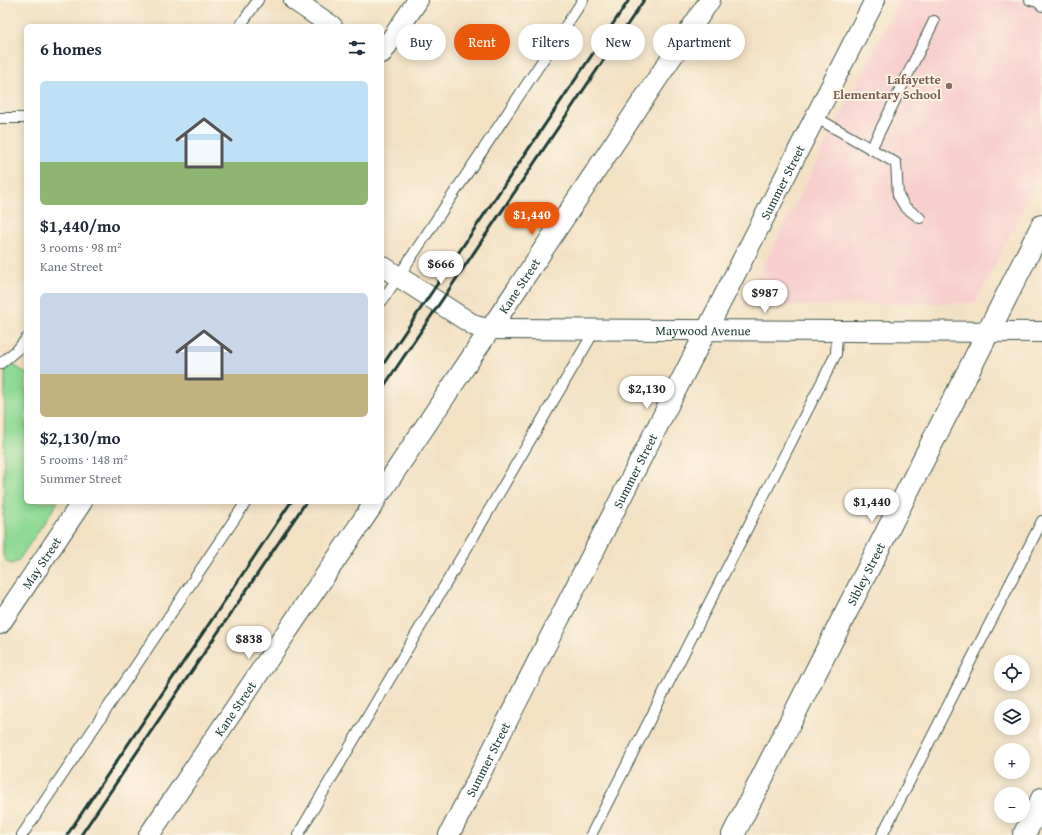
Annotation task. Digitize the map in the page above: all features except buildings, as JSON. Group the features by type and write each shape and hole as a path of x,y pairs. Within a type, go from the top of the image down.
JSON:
{"street":[{"path":"294,0 329,24"},
{"path":"384,50 418,0"},
{"name":"Kane Street","path":"384,488 710,0"},
{"name":"Summer Street","path":"449,835 875,0"},
{"name":"Sibley Street","path":"733,835 1042,226"},
{"name":"Maywood Avenue","path":"384,267 476,326 489,329 1042,332"},
{"name":"May Street","path":"0,624 81,504"},
{"name":"Kane Street","path":"149,835 374,504"},
{"path":"1024,835 1042,799"}],"lane":[{"path":"241,24 258,0"},
{"path":"384,298 583,0"},
{"path":"1030,0 1038,2 1042,6"},
{"path":"871,149 934,21"},
{"path":"815,117 896,164 898,195 905,207 920,218"},
{"path":"0,118 24,118"},
{"path":"298,835 595,330"},
{"path":"591,835 836,354 837,331"},
{"path":"0,364 18,349 24,342"},
{"path":"22,835 245,504"},
{"path":"882,835 1042,521"}],"shaded area":[{"name":"Lafayette Elementary School","path":"900,0 1042,0 1042,172 975,303 743,306"}],"green space":[{"path":"12,364 24,372 24,504 57,504 18,561 12,564 6,562 3,555 5,370"}],"railway":[{"path":"384,363 629,0"},
{"path":"384,386 644,0"},
{"path":"67,835 290,504"},
{"path":"81,835 305,504"}],"place":[{"name":"Lafayette Elementary School","path":"949,86"}]}
